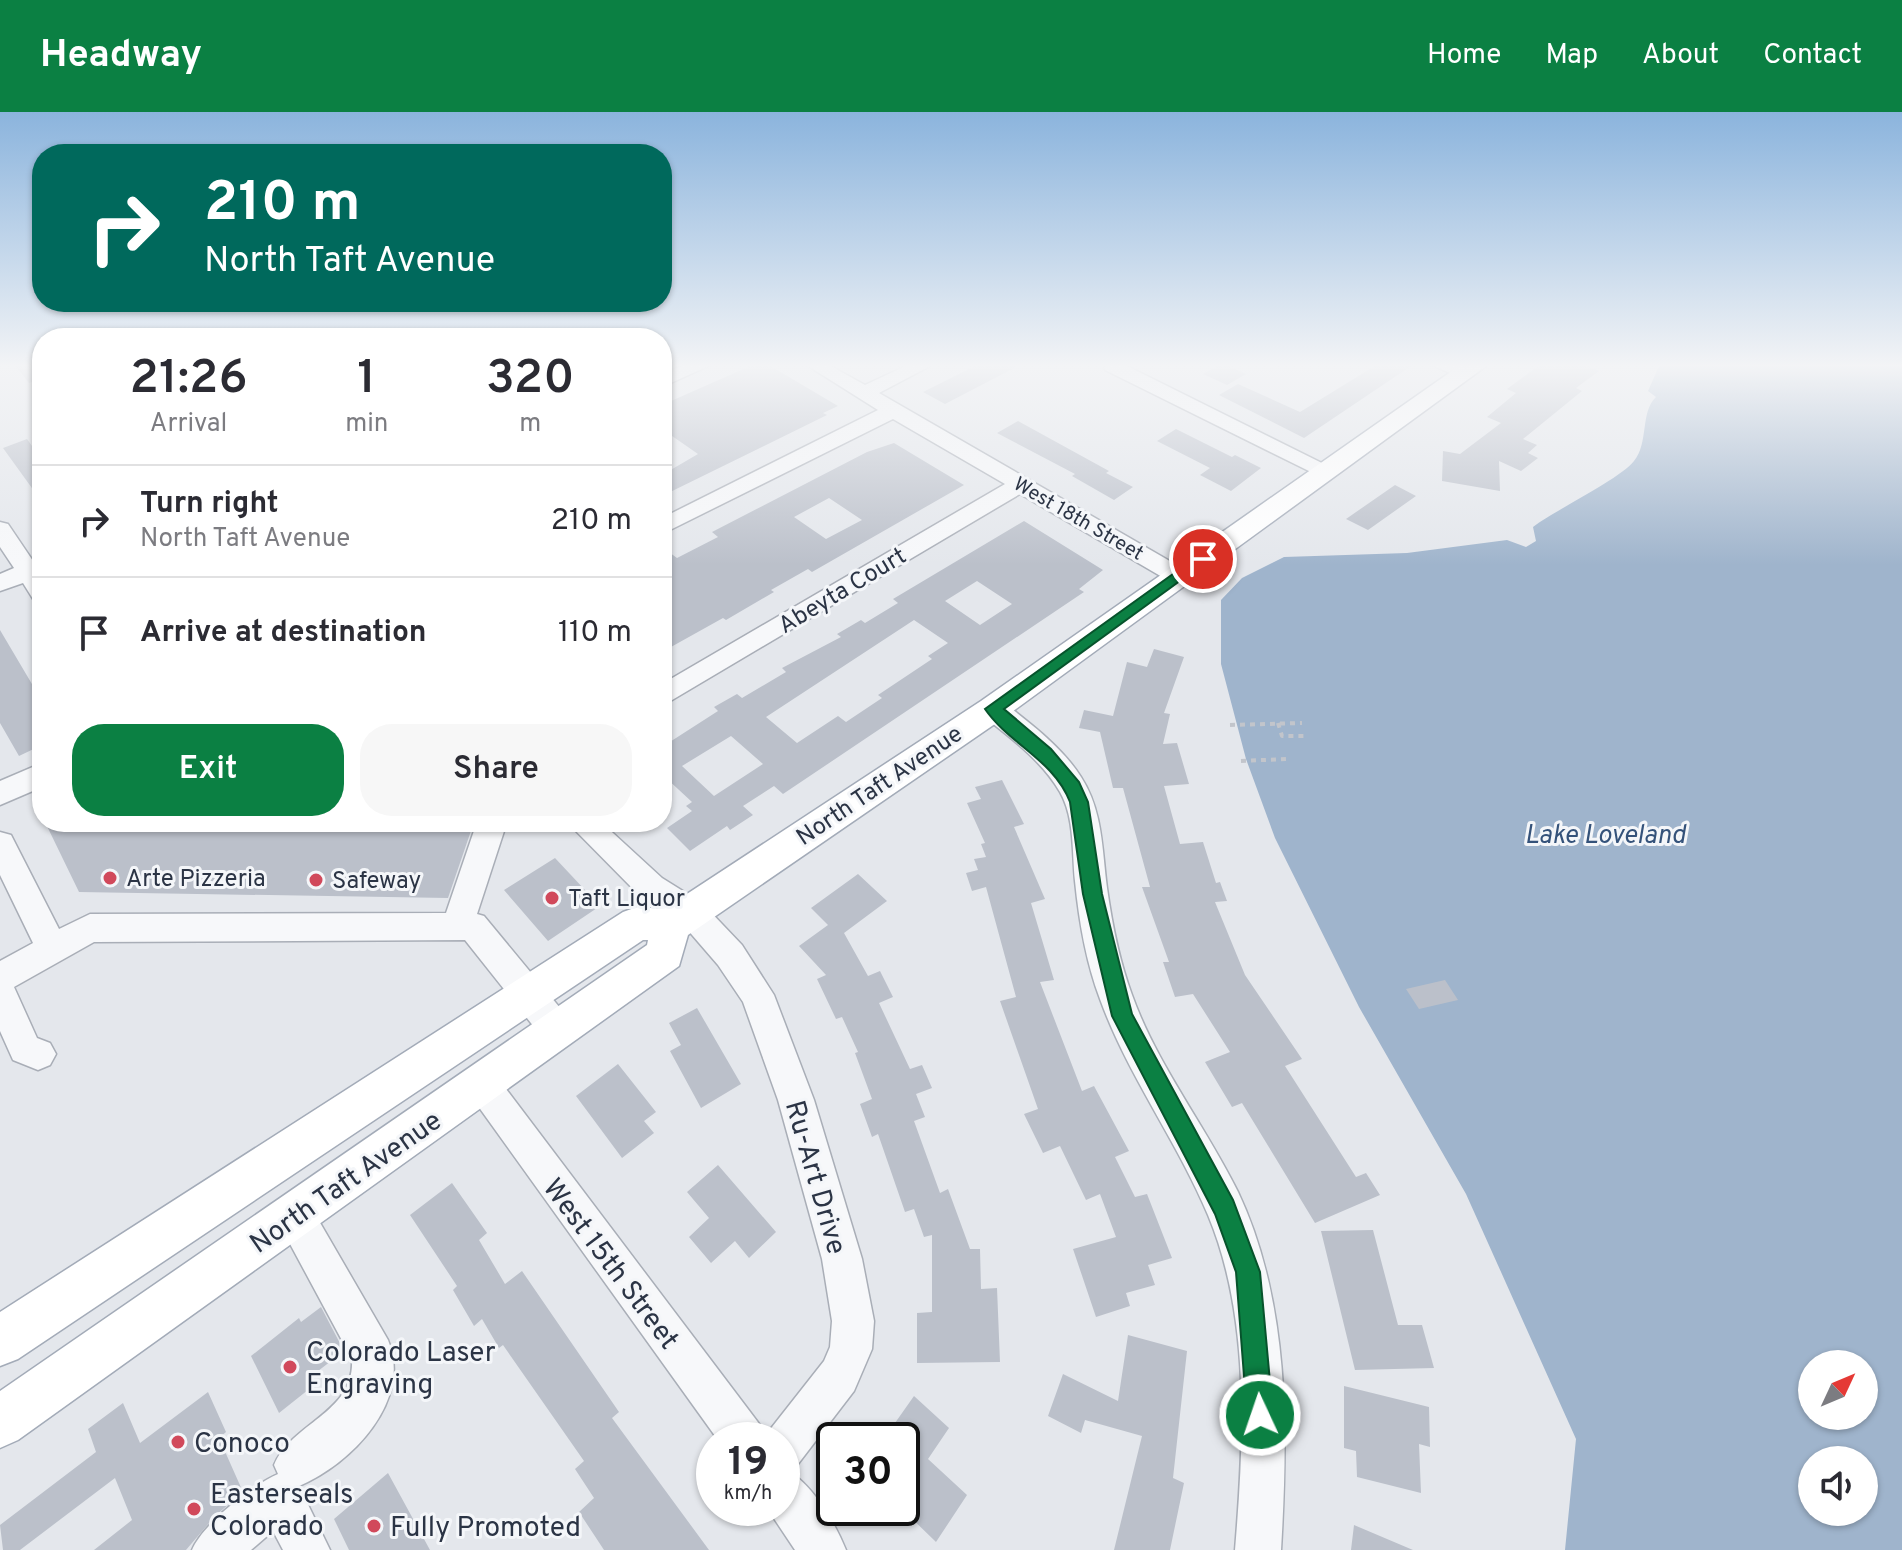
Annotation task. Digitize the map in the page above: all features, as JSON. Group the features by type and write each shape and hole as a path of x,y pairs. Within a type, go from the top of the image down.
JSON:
{"main road":[{"name":"North Taft Avenue","path":"0,1341 637,923 680,919 993,709 1327,471 1378,431"},
{"name":"North Taft Avenue","path":"0,1422 665,954 680,919"}],"street":[{"path":"672,522 852,431"},
{"name":"West 18th Street","path":"930,431 1178,576"},
{"path":"1245,431 1327,471"},
{"name":"Abeyta Court","path":"672,690 1021,484"},
{"path":"0,529 32,565"},
{"path":"0,583 32,569"},
{"path":"993,709 1045,753 1073,786 1083,825 1100,934 1122,1016 1225,1208 1248,1272 1260,1415 1262,1502 1258,1550"},
{"path":"0,794 32,779"},
{"path":"457,926 489,832"},
{"name":"Ru-Art Drive","path":"593,832 680,919 730,955 767,1017 796,1100 849,1289 853,1321 851,1349 833,1386 800,1426"},
{"path":"0,844 52,949"},
{"path":"38,1054 25,1049 2,974 90,928 473,926 558,1031"},
{"name":"West 15th Street","path":"481,1085 732,1422"},
{"path":"294,1216 373,1355 376,1368 366,1405 296,1465"},
{"path":"215,1550 280,1496 307,1550"},
{"path":"800,1517 823,1550"}],"path":[{"path":"1278,723 1282,736 1304,736"},
{"path":"1230,725 1302,723"},
{"path":"1241,761 1286,759"}],"water":[{"name":"Lake Loveland","path":"1645,431 1902,431 1902,1550 1565,1550 1576,1439 1466,1194 1359,1007 1275,838 1246,759 1221,664 1221,600 1242,578 1284,557 1407,553 1507,540 1526,547 1536,541 1533,527 1615,477 1639,454"}],"building":[{"path":"672,431 794,431 672,491 672,469 698,454 672,436"},
{"path":"1036,431 1133,487 1114,500 1072,476 1075,474 997,433"},
{"path":"1173,431 1180,431 1261,468 1231,491 1200,475 1210,468 1157,441"},
{"path":"1290,431 1314,431 1304,438"},
{"path":"1490,431 1533,431 1523,439 1537,445 1528,453 1538,458 1521,471 1499,461 1500,491 1442,481 1443,451 1460,454"},
{"path":"27,439 32,446 32,488 3,448"},
{"path":"894,443 964,485 812,572 808,569 726,620 723,618 672,646 672,554 677,558 718,537 712,532 867,452","holes":["829,498 862,520 826,539 794,517"]},
{"path":"1395,485 1416,496 1368,530 1346,519"},
{"path":"1024,521 1103,570 1079,589 1084,592 783,794 774,786 743,806 753,815 730,830 727,826 690,851 671,832 672,825 692,811 686,806 692,802 672,783 672,741 718,711 714,707 737,694 742,698 786,672 782,668 841,637 837,634 861,620 865,623 898,603 893,599","holes":["977,581 1012,604 980,625 945,601","914,620 948,643 928,656 932,659 878,695 882,698 846,722 838,716 797,743 766,717","731,736 763,764 714,796 682,766"]},
{"path":"0,630 32,684 32,750 19,756 0,723"},
{"path":"1154,649 1184,657 1164,713 1170,714 1163,744 1177,743 1189,784 1164,786 1180,844 1203,842 1216,883 1220,882 1227,901 1215,902 1245,975 1302,1059 1285,1066 1356,1177 1366,1173 1380,1195 1315,1223 1242,1103 1232,1107 1205,1062 1230,1052 1193,994 1175,997 1163,962 1169,962 1142,887 1150,887 1123,788 1113,788 1100,732 1079,728 1084,710 1113,716 1127,662 1147,667"},
{"path":"1002,780 1024,824 1014,827 1045,899 1031,903 1054,980 1040,982 1082,1091 1094,1086 1129,1151 1115,1157 1135,1197 1147,1194 1172,1258 1148,1265 1155,1285 1126,1293 1130,1306 1096,1317 1073,1249 1116,1237 1100,1194 1086,1200 1060,1146 1043,1153 1024,1114 1038,1109 1000,1001 1016,997 986,887 972,891 966,873 978,870 974,859 986,857 981,844 985,843 967,803 981,799 975,787"},
{"path":"50,832 471,832 448,898 79,892"},
{"name":"Taft Liquor","path":"555,858 600,906 548,941 504,890"},
{"path":"858,874 887,901 844,933 868,976 880,971 893,997 879,1003 910,1069 922,1065 932,1088 916,1094 925,1117 914,1121 940,1193 948,1189 970,1249 980,1249 981,1289 997,1288 1000,1362 917,1363 917,1313 932,1312 932,1235 924,1237 914,1209 905,1212 878,1134 872,1137 860,1104 872,1099 855,1053 858,1052 842,1017 836,1019 817,979 826,975 799,946 828,925 811,908"},
{"path":"1445,980 1458,1000 1419,1009 1406,989"},
{"path":"697,1008 741,1084 701,1108 670,1051 681,1045 669,1023"},
{"path":"618,1064 656,1112 644,1121 654,1133 622,1158 576,1096"},
{"path":"718,1165 776,1232 749,1258 735,1241 711,1263 689,1237 709,1218 687,1192"},
{"path":"452,1183 487,1233 479,1240 505,1284 522,1271 619,1412 612,1418 709,1550 604,1550 579,1512 594,1498 575,1469 584,1461 503,1345 499,1348 482,1319 474,1326 453,1290 457,1286 410,1215"},
{"path":"1373,1230 1398,1325 1422,1325 1434,1368 1355,1370 1321,1231"},
{"name":"Colorado Laser Engraving","path":"321,1307 344,1351 309,1378 313,1386 279,1413 251,1356 299,1318 301,1322"},
{"path":"1128,1335 1187,1351 1173,1478 1184,1483 1170,1550 1114,1550 1142,1436 1085,1420 1081,1433 1048,1416 1063,1374 1118,1401"},
{"path":"1344,1386 1429,1407 1430,1447 1419,1444 1421,1493 1357,1477 1356,1451 1344,1448"},
{"path":"208,1392 226,1432 219,1438 243,1492 215,1516 186,1550 94,1550 132,1520 115,1478 20,1550 3,1550 0,1525 96,1452 88,1429 123,1403 140,1443"},
{"path":"914,1396 949,1428 928,1459 967,1495 936,1542 920,1526 920,1422 896,1422"},
{"path":"388,1473 430,1550 349,1550 334,1519"},
{"path":"1354,1525 1413,1550 1351,1550"}],"place":[{"name":"Arte Pizzeria","path":"110,878"},
{"name":"Safeway","path":"316,880"},
{"name":"Taft Liquor","path":"552,898"},
{"name":"Colorado Laser Engraving","path":"290,1367"},
{"name":"Conoco","path":"178,1442"},
{"name":"Easterseals Colorado","path":"194,1509"},
{"name":"Fully Promoted","path":"374,1526"}],"route":[{"path":"1203,559 993,709 1045,753 1073,786 1079,802 1092,894 1113,991 1122,1016 1225,1208 1248,1272 1260,1415"}]}
